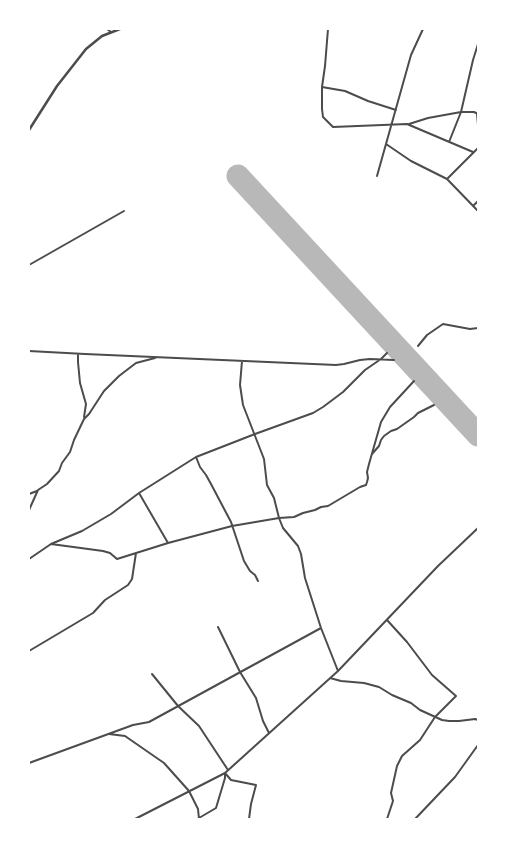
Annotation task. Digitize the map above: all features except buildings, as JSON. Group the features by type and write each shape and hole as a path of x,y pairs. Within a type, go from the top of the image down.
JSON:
{"street":[{"path":"107,29 111,32"},
{"path":"29,130 57,86 86,49 102,36 120,29"},
{"path":"328,29 322,87 322,109 323,117 333,127 408,124 428,118 461,112 474,112 478,114 478,125"},
{"path":"377,176 411,55 423,29"},
{"path":"449,142 461,112 478,44"},
{"path":"473,60 478,62"},
{"path":"322,87 345,91 368,101 396,110"},
{"path":"408,124 473,152"},
{"path":"386,144 447,179 478,211"},
{"path":"447,179 478,148"},
{"path":"473,206 478,201"},
{"path":"29,265 124,211"},
{"path":"418,346 443,324 470,329 478,328"},
{"path":"29,351 336,365 375,358 394,360"},
{"path":"29,559 51,544 82,531 111,514 139,493 196,457 313,413 343,392 365,370 388,353"},
{"path":"29,494 47,484 59,471 62,463 70,452 84,419 86,404 80,383 78,354"},
{"path":"84,419 104,391 119,376 136,363 158,357"},
{"path":"242,361 240,385 244,404 264,459 267,485 274,498 283,528 298,546 301,554 305,578 320,628 338,671"},
{"path":"51,544 103,551 110,553 117,558 232,526 294,517 321,507 328,506 366,485 371,455 384,415 414,381"},
{"path":"371,455 384,436 397,429 418,413 434,405"},
{"path":"196,457 232,526 244,561 258,581"},
{"path":"29,510 38,490"},
{"path":"139,493 168,543"},
{"path":"135,819 225,773 338,671 438,566 478,528"},
{"path":"29,651 93,613 105,600 128,585 132,579 136,553"},
{"path":"387,620 407,642 432,675 456,696 435,717 420,740 402,756 391,794 393,801 387,819"},
{"path":"218,627 240,672 256,698 263,721 269,733"},
{"path":"29,763 133,725 149,722 320,628"},
{"path":"152,674 178,706 199,726 228,770"},
{"path":"330,678 341,682 364,683 379,687 392,695 411,703 420,710 442,720 478,720"},
{"path":"109,734 125,736 164,763 189,791 198,809 199,818 216,808 225,778 225,773"},
{"path":"415,819 455,777 478,745"},
{"path":"225,773 231,780 256,785 251,804 250,819"}],"runway":[{"path":"238,176 478,435"}]}
